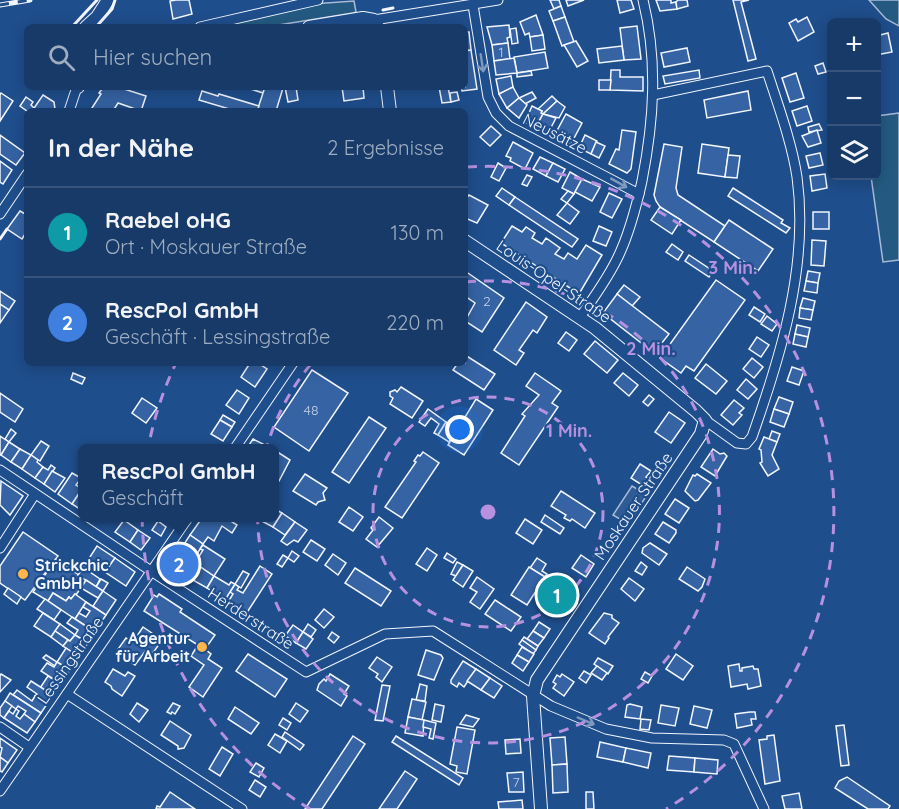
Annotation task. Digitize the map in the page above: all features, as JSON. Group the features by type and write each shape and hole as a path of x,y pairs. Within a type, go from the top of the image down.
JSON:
{"main road":[{"path":"89,24 108,0"},
{"path":"327,24 363,18 376,23"},
{"path":"387,90 390,108"},
{"name":"Louis-Opel-Straße","path":"468,243 580,318 680,397 705,420"},
{"name":"Moskauer Straße","path":"541,809 533,696 537,680 701,434 705,420"}],"street":[{"path":"213,24 318,0"},
{"path":"376,23 498,0"},
{"path":"580,318 617,260 633,218 648,151 653,95 651,39 642,0"},
{"name":"Neusätze","path":"473,5 488,98 496,113 508,126 639,194"},
{"path":"653,95 767,71 797,176 801,229 800,250 779,352 752,437 746,444 737,443 705,420"},
{"path":"70,108 76,90"},
{"path":"0,214 24,178"},
{"path":"238,444 291,366"},
{"name":"Herderstraße","path":"0,470 306,672 385,634 433,631 533,696"},
{"path":"0,548 35,494"},
{"name":"Lessingstraße","path":"0,791 185,522"},
{"path":"67,694 242,809"},
{"path":"533,696 606,729 652,738 724,740 734,744 764,809"},
{"path":"0,727 29,747"}],"shaded area":[{"path":"869,0 899,0 899,26 886,19"},
{"path":"354,1 356,12 285,24 225,24 312,4"},
{"path":"899,113 899,260 883,262 872,180 881,180 881,115"},
{"path":"632,486 647,495 628,524 613,515"}],"building":[{"path":"189,0 192,14 173,19 170,1"},
{"path":"550,0 559,0 561,6 554,9"},
{"path":"566,0 584,0 568,6"},
{"path":"617,0 631,0 634,9 620,13"},
{"path":"656,0 676,2 677,9 660,11"},
{"path":"678,0 687,0 688,6 677,9"},
{"path":"733,0 749,0 741,2 756,59 748,61"},
{"path":"561,6 565,17 553,21 549,11"},
{"path":"536,15 543,35 530,37 529,33 525,35 520,22"},
{"path":"565,17 574,42 562,46 553,21"},
{"path":"807,17 814,32 798,41 789,23 796,19 798,22"},
{"path":"509,25 508,43 492,45 487,27"},
{"path":"637,26 641,59 624,60 620,28"},
{"path":"516,28 518,43 512,44 510,29"},
{"path":"468,32 469,32 471,50 468,50"},
{"path":"888,33 892,52 881,54 881,35"},
{"path":"543,35 545,49 532,51 530,37"},
{"path":"576,41 588,61 577,67 564,45"},
{"path":"508,43 510,59 494,61 492,45"},
{"path":"622,46 624,60 599,63 597,49"},
{"path":"687,48 690,62 664,67 661,53"},
{"path":"468,50 471,50 477,89 462,91 468,90"},
{"path":"545,52 548,68 517,73 514,57"},
{"path":"514,58 517,73 496,75 494,61"},
{"path":"823,63 826,72 818,74 815,66"},
{"path":"611,70 620,70 620,77 643,77 643,91 610,90"},
{"path":"699,70 700,78 665,84 663,76"},
{"path":"531,71 532,75 517,77 517,73"},
{"path":"796,73 804,98 790,102 782,78"},
{"path":"511,76 513,87 499,94 496,79"},
{"path":"599,80 611,80 610,90 599,90"},
{"path":"513,87 519,98 507,108 499,94"},
{"path":"101,90 127,90 146,96 142,108 132,108 118,103 115,108 92,108 101,94 99,93"},
{"path":"264,90 282,90 277,108 258,108"},
{"path":"286,90 296,90 298,100 288,102"},
{"path":"342,90 363,90 364,98 344,101"},
{"path":"440,90 449,90 451,102 442,103"},
{"path":"202,91 259,106 258,108 226,108 199,100"},
{"path":"748,91 751,110 707,118 704,100"},
{"path":"457,92 459,100 451,102 450,93"},
{"path":"532,92 536,98 525,104 519,98"},
{"path":"1,93 13,101 0,121 0,95"},
{"path":"43,95 54,102 55,108 34,108"},
{"path":"552,96 557,101 543,114 541,113 542,111 538,109"},
{"path":"26,97 33,102 31,105 34,108 24,109 20,106"},
{"path":"519,98 527,105 519,118 507,108"},
{"path":"557,101 565,107 559,118 543,114"},
{"path":"532,106 542,111 543,114 536,127 525,122"},
{"path":"807,106 812,121 797,126 792,111"},
{"path":"543,114 556,118 548,133 536,127"},
{"path":"566,114 582,123 571,144 554,136"},
{"path":"819,124 822,130 809,132 808,127"},
{"path":"491,126 501,135 490,146 480,137"},
{"path":"622,130 636,132 631,169 627,173 609,164 616,149 619,150"},
{"path":"817,130 821,143 808,147 802,136"},
{"path":"0,135 24,152 16,165 0,154"},
{"path":"585,135 597,141 591,154 579,148"},
{"path":"513,142 533,153 525,169 510,161 511,158 506,156"},
{"path":"596,142 605,146 599,158 591,154"},
{"path":"664,144 682,147 676,188 678,195 725,226 714,242 660,207 656,201 654,195"},
{"path":"702,144 729,148 725,177 698,173"},
{"path":"820,153 823,165 809,168 806,156"},
{"path":"728,155 740,156 737,178 725,177"},
{"path":"540,157 553,163 546,176 533,169"},
{"path":"0,161 12,170 3,184 0,182"},
{"path":"498,163 506,168 499,181 491,177"},
{"path":"553,163 565,169 558,182 546,176"},
{"path":"570,172 582,179 574,194 562,188"},
{"path":"825,174 827,188 812,191 810,176"},
{"path":"527,175 532,177 527,186 522,184"},
{"path":"582,179 600,187 592,201 575,192"},
{"path":"502,188 515,197 509,205 496,196"},
{"path":"733,188 783,220 781,223 790,228 786,233 728,196"},
{"path":"568,191 574,194 567,203 561,199"},
{"path":"609,193 622,199 612,218 600,212"},
{"path":"468,196 488,205 477,223 468,219"},
{"path":"515,197 578,239 572,247 509,205"},
{"path":"567,203 579,212 570,224 557,215"},
{"path":"660,207 681,220 672,234 651,220"},
{"path":"20,211 24,213 22,239 7,229"},
{"path":"813,212 829,212 829,229 813,229"},
{"path":"729,220 773,249 758,271 714,242"},
{"path":"512,226 522,232 526,227 535,233 532,238 542,244 546,238 560,248 555,254 564,259 568,253 577,259 586,245 602,255 579,294 501,243"},
{"path":"599,226 612,232 606,246 593,241"},
{"path":"812,240 826,241 824,266 811,265"},
{"path":"672,244 683,252 678,260 666,252"},
{"path":"689,255 713,271 709,277 685,261"},
{"path":"808,271 820,273 818,283 806,281"},
{"path":"468,273 504,298 482,332 468,323 468,316 475,303 468,298"},
{"path":"716,280 745,300 694,371 686,366 681,373 660,358"},
{"path":"806,281 818,283 817,293 804,291"},
{"path":"624,285 640,297 632,306 617,294"},
{"path":"0,291 15,301 9,310 0,304"},
{"path":"617,294 669,334 654,353 603,313"},
{"path":"803,298 815,301 813,310 800,308"},
{"path":"526,302 547,317 537,333 533,330 519,350 524,353 516,365 494,350"},
{"path":"0,304 9,310 0,323"},
{"path":"754,307 765,314 760,322 749,315"},
{"path":"800,308 813,310 811,320 799,318"},
{"path":"767,316 777,324 772,331 761,324"},
{"path":"797,325 810,328 808,337 795,334"},
{"path":"566,332 577,340 569,351 558,343"},
{"path":"795,334 808,337 806,347 793,344"},
{"path":"757,337 769,345 761,357 749,349"},
{"path":"595,341 618,360 607,373 584,354"},
{"path":"468,357 495,374 484,390 453,370 456,366 468,366"},
{"path":"752,358 763,367 754,378 743,369"},
{"path":"706,364 727,381 716,394 695,378"},
{"path":"248,366 262,366 267,369 255,387 241,377"},
{"path":"792,367 804,371 799,385 787,381"},
{"path":"312,370 348,393 309,451 274,427"},
{"path":"73,373 85,378 82,384 71,379"},
{"path":"535,373 561,391 552,403 558,407 519,465 501,453 525,416 522,414 539,395 526,386"},
{"path":"623,373 638,385 629,396 614,383"},
{"path":"746,379 757,389 748,399 737,390"},
{"path":"401,387 423,401 412,418 390,404 393,398 390,392 395,390 397,392"},
{"path":"237,390 249,398 239,414 226,405"},
{"path":"0,393 23,409 15,422 0,412"},
{"path":"649,395 654,399 648,406 643,402"},
{"path":"779,397 793,402 789,414 774,409"},
{"path":"142,398 157,408 146,423 132,413"},
{"path":"476,399 493,410 464,455 448,445"},
{"path":"734,400 744,408 739,413 742,415 733,425 721,415"},
{"path":"428,409 446,422 438,435 434,433 439,424 431,418 425,426 419,422"},
{"path":"774,409 789,414 784,427 770,422"},
{"path":"669,412 685,423 671,443 655,432"},
{"path":"223,415 235,422 232,427 220,420"},
{"path":"369,417 386,428 349,483 332,472"},
{"path":"220,420 232,427 223,441 211,434"},
{"path":"446,422 458,429 449,442 438,435"},
{"path":"11,429 16,433 9,442 5,439"},
{"path":"772,431 780,434 777,442 769,439"},
{"path":"0,436 9,442 1,455 0,455"},
{"path":"764,437 777,442 772,455 779,469 768,476 760,463 762,462 759,449"},
{"path":"253,439 263,444 250,444"},
{"path":"41,441 49,446 40,461 31,455"},
{"path":"9,442 20,449 11,462 1,455"},
{"path":"20,449 31,455 22,469 11,462"},
{"path":"713,449 727,456 715,476 701,467"},
{"path":"423,452 439,463 402,518 385,507 416,462 414,461 418,455 420,456"},
{"path":"279,453 290,460 279,481"},
{"path":"31,455 43,467 35,478 22,469"},
{"path":"640,464 651,471 646,477 650,479 645,487 631,478"},
{"path":"51,465 55,468 44,484 35,478 43,467 48,470"},
{"path":"52,471 65,478 55,492 44,484"},
{"path":"72,473 78,476 76,485 78,495 72,504 58,494"},
{"path":"305,474 327,488 323,493 325,500 316,505 293,491"},
{"path":"697,474 711,483 695,501 685,491 693,475"},
{"path":"1,481 23,496 10,515 0,505"},
{"path":"561,491 595,513 585,528 572,519 570,521 564,518 566,515 551,506"},
{"path":"78,495 78,508 72,504"},
{"path":"675,499 689,508 679,523 665,514"},
{"path":"349,507 363,517 353,531 339,522"},
{"path":"282,513 295,522 285,535 273,527 279,522"},
{"path":"545,515 564,528 560,534 541,522"},
{"path":"379,517 393,528 377,547 366,539"},
{"path":"525,519 542,530 533,544 516,533"},
{"path":"122,522 127,522 138,530 130,542 115,532"},
{"path":"157,522 166,527 161,536 152,530"},
{"path":"199,522 232,522 237,525 232,533 222,526 214,541 208,537 203,544 190,535"},
{"path":"264,522 276,522 273,527"},
{"path":"295,522 307,530 298,542 294,540 287,545 281,541"},
{"path":"663,522 676,530 669,543 655,534"},
{"path":"138,530 150,538 141,550 130,542"},
{"name":"Strickchic GmbH","path":"23,532 58,556 25,600 0,583 0,566"},
{"path":"190,535 203,544 195,563 214,576 207,588 193,580 187,581 169,567"},
{"path":"311,540 325,549 317,561 303,552"},
{"path":"650,543 667,554 659,565 642,553 643,548"},
{"path":"203,545 225,559 214,576 195,563 203,550 200,549"},
{"path":"97,546 115,558 105,572 88,560"},
{"path":"427,548 437,555 427,571 416,564"},
{"path":"292,551 299,556 294,562 288,558"},
{"path":"447,553 456,559 453,563 444,558"},
{"path":"333,554 346,563 338,575 325,565"},
{"path":"283,555 288,558 282,567 277,564"},
{"path":"581,555 594,564 586,577 572,568"},
{"path":"115,558 135,572 126,586 105,572"},
{"path":"537,558 546,564 542,571 547,574 545,577 530,568"},
{"path":"56,559 86,580 76,595 71,599 69,597 66,601 53,593 48,601 33,592"},
{"path":"88,560 95,565 90,572 100,579 96,587 78,575"},
{"path":"457,562 463,565 456,576 451,574"},
{"path":"641,562 647,567 642,575 635,571"},
{"path":"463,565 473,571 463,587 453,580"},
{"path":"260,566 272,574 246,614 228,602 233,594 230,592 235,584 239,587 237,590 243,593"},
{"path":"529,567 545,577 527,605 511,595"},
{"path":"687,567 705,579 698,591 679,579"},
{"path":"355,568 391,591 381,606 345,583"},
{"path":"243,571 249,574 241,588 235,584"},
{"path":"560,574 575,584 554,616 539,605"},
{"path":"214,576 229,585 231,582 235,584 225,600 213,596 213,592 207,588"},
{"path":"477,577 494,589 480,609 470,602 477,592 470,588"},
{"path":"629,578 644,589 635,601 621,589"},
{"path":"101,579 108,583 103,591 96,587"},
{"path":"86,580 103,591 98,598 81,588"},
{"path":"8,588 21,597 17,604 4,594"},
{"path":"103,591 116,600 106,615 93,606"},
{"path":"53,593 66,601 75,594 86,602 75,619 48,601"},
{"name":"Agentur für Arbeit","path":"159,594 182,609 180,612 215,635 205,649 211,654 208,659 222,668 203,697 189,687 204,665 191,656 198,645 144,611 154,595 157,597"},
{"path":"45,599 61,610 54,620 37,609"},
{"path":"495,600 521,617 511,631 485,614"},
{"path":"86,602 106,615 95,632 75,619 79,613 86,617 90,611 83,607"},
{"path":"324,609 334,617 324,628 315,620"},
{"path":"43,613 60,624 51,637 34,626"},
{"path":"604,613 612,615 612,618 619,623 605,644 589,633"},
{"path":"72,617 95,632 88,643 75,635 78,630 67,623"},
{"path":"539,622 550,629 544,638 533,631"},
{"path":"60,624 75,635 70,641 55,631"},
{"path":"308,624 316,630 311,637 303,632"},
{"path":"293,625 303,632 296,643 285,636"},
{"path":"143,627 162,640 153,653 147,649 135,665 116,652 126,638 133,642"},
{"path":"55,631 68,640 63,646 51,637"},
{"path":"533,631 544,638 538,646 527,639"},
{"path":"303,632 313,639 306,649 296,643"},
{"path":"332,632 339,637 334,643 328,638"},
{"path":"75,635 88,643 79,657 63,646"},
{"path":"524,637 538,646 536,650 522,640"},
{"path":"522,640 536,650 533,654 519,644"},
{"path":"522,647 534,654 529,662 517,655"},
{"path":"66,648 79,657 70,670 57,662"},
{"path":"426,650 441,655 443,658 434,680 418,675"},
{"path":"248,654 287,679 275,697 236,671"},
{"path":"676,654 693,666 683,680 666,669"},
{"path":"46,655 57,662 55,666 43,658"},
{"path":"517,655 529,662 523,671 512,663"},
{"path":"377,657 392,667 382,682 376,677 378,674 369,668"},
{"path":"598,658 613,666 608,674 594,664"},
{"path":"463,661 476,669 464,687 459,683 457,687 451,683 451,680"},
{"path":"57,662 70,670 61,684 41,671 47,663 54,667"},
{"path":"739,664 740,671 742,668 753,666 754,669 758,669 761,686 748,689 747,684 731,687 728,666"},
{"path":"597,666 607,673 602,680 591,673"},
{"path":"113,669 125,676 128,672 135,676 122,696 105,682"},
{"path":"476,669 490,678 481,690 467,681"},
{"path":"584,671 591,675 586,683 579,678"},
{"path":"645,672 652,676 648,683 641,679"},
{"path":"1,674 11,680 0,692 0,676"},
{"path":"330,674 349,686 344,694 347,696 341,706 317,690 319,684 324,679 326,681"},
{"path":"562,674 574,682 564,696 553,688 557,675 560,677"},
{"path":"48,676 61,684 53,695 40,688"},
{"path":"490,678 502,686 494,698 481,690"},
{"path":"31,681 53,695 47,704 27,687"},
{"path":"420,684 427,686 425,701 416,700"},
{"path":"382,685 390,686 383,721 375,720"},
{"path":"17,690 32,701 35,696 47,704 41,713 13,695"},
{"path":"10,693 41,713 35,722 24,714 26,711 18,706 16,709 5,701"},
{"path":"412,699 426,702 422,720 408,717"},
{"path":"5,701 12,706 4,718 0,715 0,708"},
{"path":"137,703 148,710 139,722 130,714"},
{"path":"173,703 180,706 175,714 172,712 171,714 167,712"},
{"path":"296,703 308,711 300,722 289,714"},
{"path":"435,704 444,706 441,722 432,720"},
{"path":"627,705 642,707 640,719 625,717"},
{"path":"661,705 679,708 675,726 658,723"},
{"path":"694,706 712,710 707,728 690,724"},
{"path":"235,707 259,723 251,734 228,719"},
{"path":"16,709 19,711 16,716 20,719 24,714 35,722 27,733 4,718 9,711 13,714"},
{"path":"755,712 756,719 751,719 752,725 737,728 735,714"},
{"path":"466,715 479,719 473,727 460,724"},
{"path":"408,717 424,720 423,736 405,733"},
{"path":"283,718 291,723 287,730 279,725"},
{"path":"641,719 651,720 649,730 640,729"},
{"path":"424,720 436,723 433,739 429,738 431,729 423,727"},
{"path":"170,721 191,735 184,748 178,749 178,746 161,735"},
{"path":"844,725 849,765 841,766 836,726"},
{"path":"457,727 475,730 467,774 456,772 457,766 450,764"},
{"path":"285,732 304,745 300,750 282,737"},
{"path":"275,734 287,741 280,753 268,745"},
{"path":"774,735 780,781 765,784 759,740"},
{"path":"353,736 365,744 322,809 305,809"},
{"path":"396,736 463,778 459,785 392,742"},
{"path":"565,737 567,764 552,765 550,738"},
{"path":"0,738 17,750 8,763 0,757 2,748"},
{"path":"520,739 521,753 506,754 505,740"},
{"path":"600,742 626,748 623,762 597,757"},
{"path":"222,747 233,754 220,776 209,769"},
{"path":"626,748 651,753 648,768 623,762"},
{"path":"669,756 695,758 694,772 667,770"},
{"path":"0,757 8,763 2,772 0,771"},
{"path":"695,758 718,760 717,774 694,772"},
{"path":"256,763 264,768 259,777 250,772"},
{"path":"567,764 568,792 553,793 552,765"},
{"path":"405,771 417,779 397,809 379,809"},
{"path":"523,772 524,792 509,792 507,773"},
{"path":"847,777 890,806 888,809 868,809 835,788 839,781"},
{"path":"255,780 266,787 260,797 249,790"},
{"path":"170,792 195,809 156,809 157,806 160,807"},
{"path":"586,792 593,792 594,809 586,809"},
{"path":"799,793 802,809 785,809 782,796"},
{"path":"522,800 523,809 499,809 498,802"}],"railway":[{"path":"0,5 30,0"}],"wall":[{"path":"75,24 97,0"},
{"path":"99,24 112,9 115,0"},
{"path":"383,10 393,8"},
{"path":"0,239 7,229"}],"place":[{"name":"RescPol GmbH","path":"179,564"},
{"name":"Strickchic GmbH","path":"23,574"},
{"name":"Raebel oHG","path":"557,595"},
{"name":"Agentur für Arbeit","path":"202,647"}]}
